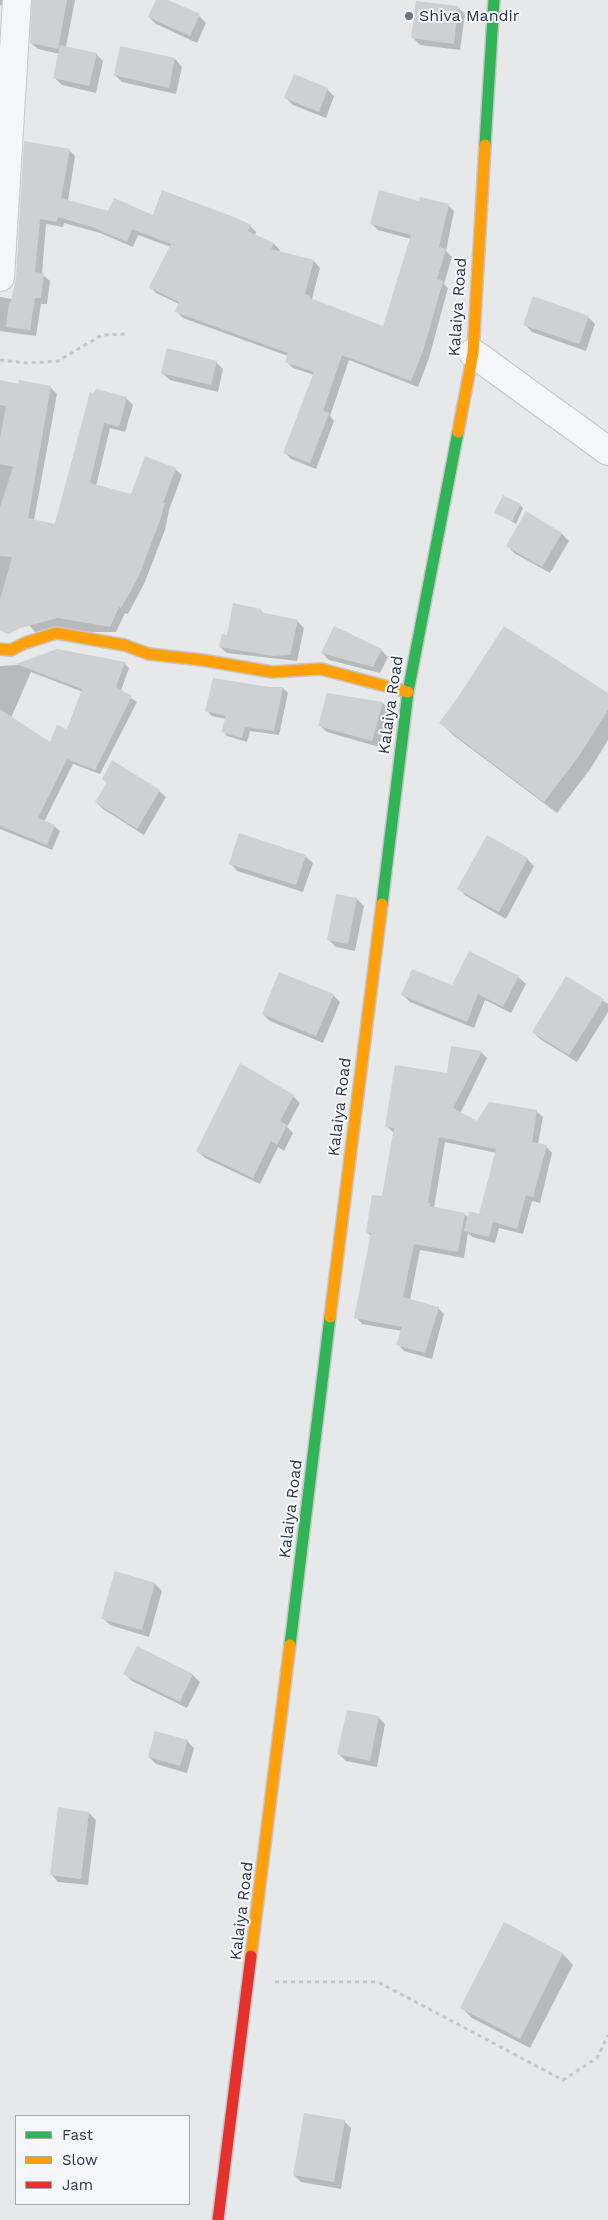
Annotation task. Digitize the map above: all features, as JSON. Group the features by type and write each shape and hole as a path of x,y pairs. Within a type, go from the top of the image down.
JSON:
{"main road":[{"name":"Kalaiya Road","path":"218,2220 408,692 472,353 494,0"},
{"path":"0,649 11,650 25,643 56,633 124,645 149,654 202,660 272,672 321,669 408,692"}],"street":[{"path":"0,277 17,0"},
{"path":"472,353 608,451"}],"path":[{"path":"0,360 26,363 58,361 102,334 127,334"},
{"path":"249,1982 378,1982 563,2080 597,2058 608,2035"}],"building":[{"path":"32,0 67,0 58,49 30,43"},
{"path":"156,0 168,0 200,14 190,36 148,17"},
{"path":"416,1 458,6 454,44 411,38"},
{"path":"60,45 97,53 89,86 53,78"},
{"path":"120,46 175,58 169,88 114,75"},
{"path":"294,74 328,88 319,112 284,98"},
{"path":"24,141 70,149 61,198 108,211 114,198 153,215 162,190 239,219 251,225 248,231 274,243 271,249 314,260 305,294 310,296 310,298 383,326 411,235 370,224 379,190 419,201 420,197 449,204 439,247 446,249 437,279 443,281 423,351 411,381 342,355 323,411 329,413 310,463 283,453 314,372 285,362 288,353 175,312 179,302 149,287 171,244 132,229 127,242 92,227 58,217 57,222 40,219 35,272 44,273 41,298 35,298 30,330 6,327 9,302 11,302 16,278"},
{"path":"533,296 589,316 579,344 523,325"},
{"path":"167,348 217,361 211,385 161,373"},
{"path":"0,380 18,384 19,380 51,386 28,518 55,524 90,392 93,394 96,389 127,397 119,427 104,423 90,483 131,494 145,456 176,468 163,503 165,503 159,523 138,578 121,608 119,607 110,627 58,618 20,628 9,634 0,631 0,600 12,557 0,556 0,507 13,467 0,464 0,438 6,406 0,405"},
{"path":"503,495 521,504 512,521 494,513"},
{"path":"526,511 562,533 542,567 506,546"},
{"path":"233,603 261,609 260,612 298,620 290,655 273,656 219,647 222,634 227,635"},
{"path":"334,626 382,649 373,667 321,653"},
{"path":"504,626 608,693 608,710 579,756 544,802 439,723"},
{"path":"57,649 125,662 116,687 132,696 95,770 67,759 38,818 55,825 47,845 0,826 0,709 50,742 57,725 67,729 82,689 16,664"},
{"path":"213,678 269,687 283,687 274,731 245,727 242,738 221,732 226,716 205,711"},
{"path":"327,693 383,702 372,741 318,726"},
{"path":"112,760 160,790 137,829 95,802 107,782 102,779"},
{"path":"239,833 306,855 296,885 229,864"},
{"path":"487,835 528,858 499,912 457,889"},
{"path":"336,894 357,898 348,944 327,940"},
{"path":"469,951 519,976 503,1007 478,994 467,1022 401,995 412,969 452,985"},
{"path":"279,972 334,994 316,1036 262,1014"},
{"path":"566,976 604,999 569,1055 532,1032"},
{"path":"451,1046 482,1051 453,1108 477,1121 489,1102 537,1110 532,1142 547,1145 533,1197 526,1195 517,1229 493,1222 489,1237 464,1231 469,1211 479,1214 496,1149 439,1137 428,1203 431,1203 430,1206 465,1213 458,1252 414,1244 403,1297 439,1307 425,1353 396,1345 402,1327 354,1318 371,1233 366,1232 372,1195 382,1196 394,1128 385,1127 395,1065 447,1073"},
{"path":"240,1063 294,1095 280,1121 287,1125 277,1145 271,1141 253,1178 196,1151"},
{"path":"115,1571 155,1583 142,1630 101,1619"},
{"path":"137,1646 193,1674 180,1702 123,1674"},
{"path":"347,1710 379,1716 370,1761 337,1754"},
{"path":"155,1731 188,1740 180,1766 148,1757"},
{"path":"58,1807 89,1812 81,1879 50,1875"},
{"path":"504,1922 563,1953 520,2039 460,2008"},
{"path":"304,2113 345,2120 334,2182 293,2175"}],"traffic: fast":[{"path":"485,145 494,0"},
{"path":"382,904 408,692 458,432"},
{"path":"290,1645 330,1317"}],"traffic: slow":[{"path":"458,432 473,353 485,145"},
{"path":"0,649 11,650 25,643 56,633 124,645 149,654 202,660 272,672 321,669 408,692"},
{"path":"330,1317 382,904"},
{"path":"251,1956 290,1645"}],"traffic: jam":[{"path":"218,2220 251,1956"}],"place":[{"name":"Shiva Mandir","path":"409,16"}]}
